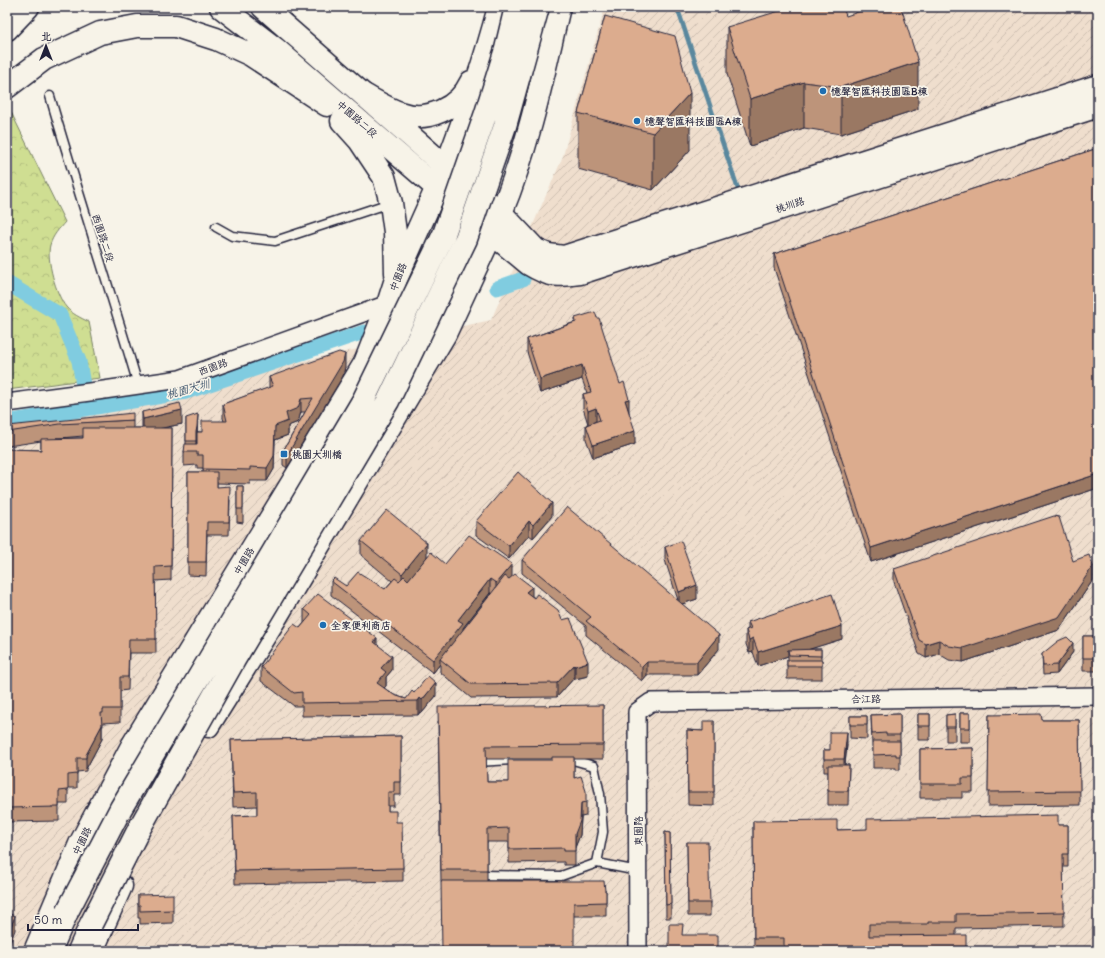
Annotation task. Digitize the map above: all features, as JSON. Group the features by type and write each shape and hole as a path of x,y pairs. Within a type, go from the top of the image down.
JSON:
{"main road":[{"path":"7,28 28,7"},
{"name":"中園路二段","path":"221,7 278,50 438,189 492,233"},
{"path":"263,7 446,167 501,213"},
{"path":"364,95 400,113 419,117 434,114 453,105 469,87 489,45 499,7"},
{"path":"50,951 67,912 121,808 364,399 444,234 488,106 506,49 516,7"},
{"path":"359,478 412,332 475,191 503,97 526,7"},
{"path":"79,951 138,829 234,660 388,400 466,239 505,126 538,7"},
{"path":"92,951 128,871 191,753 275,618 445,334 508,196 530,125 559,7"},
{"path":"7,87 44,59 100,33 137,26 176,26 216,39 251,55 327,105"},
{"name":"中園路","path":"35,951 80,844 132,746 365,363 396,279 438,189 469,106 489,45"},
{"path":"301,70 327,105 360,141 384,177 391,202 395,232 396,279"},
{"name":"桃圳路","path":"501,213 536,250 548,255 564,257 1098,86"},
{"name":"桃圳路","path":"492,233 529,264 542,272 555,276 580,273 1098,106"}],"street":[{"name":"西園路","path":"7,403 180,379 388,304"},
{"name":"合江路","path":"637,712 651,702 1098,696"},
{"name":"東園路","path":"637,712 638,951"}],"lane":[{"name":"西園路二段","path":"50,96 80,200 114,302 138,385"},
{"path":"216,227 232,236 275,242 391,202"},
{"path":"469,762 573,760 594,766 600,794 603,832 597,863"},
{"path":"467,873 488,876 561,876 597,863 638,871"}],"shaded area":[{"path":"605,7 1098,7 1098,951 7,951 7,428 87,408 491,320 562,159"}],"green space":[{"path":"7,106 65,222 54,235 49,251 49,259 55,286 66,307 74,314 89,322 100,378 7,390"}],"building":[{"path":"792,7 843,7 846,16 873,7 901,7 918,62 841,87 804,82 750,99 727,27"},
{"path":"605,16 675,36 690,93 653,133 578,113"},
{"path":"1098,148 1098,474 871,548 774,254"},
{"path":"595,312 597,318 599,318 620,384 624,382 629,399 625,400 635,431 593,445 586,425 600,420 596,408 588,411 583,394 591,392 582,365 540,379 527,339 576,322 575,318"},
{"path":"339,352 345,354 343,362 287,455 283,451 313,398 301,399 298,408 286,413 288,421 275,426 274,456 267,468 250,467 250,470 203,469 203,455 197,455 197,452 184,452 185,444 197,444 197,432 202,432 202,421 227,421 223,404 273,386 269,377"},
{"path":"180,403 182,410 143,419 142,412"},
{"path":"133,413 133,420 60,424 8,432 8,426"},
{"path":"198,414 196,441 186,441 186,418"},
{"path":"83,428 172,428 171,566 155,567 156,639 129,639 128,677 120,677 120,709 103,709 103,713 101,713 102,725 86,755 86,758 77,758 77,774 68,775 68,790 59,791 59,807 7,808 7,581 9,581 9,563 7,563 7,449 41,450 41,439 83,438"},
{"path":"188,472 217,472 217,487 230,486 229,522 207,522 206,562 188,562"},
{"path":"518,472 552,503 533,525 529,521 509,546 476,521"},
{"path":"237,486 243,486 243,509 237,509"},
{"path":"567,507 719,635 697,662 647,662 642,667 586,621 591,617 522,560"},
{"path":"387,510 427,543 402,574 361,541"},
{"path":"1054,516 1059,517 1073,561 1089,555 1093,566 1059,617 963,648 949,646 939,640 926,644 919,640 894,569"},
{"path":"469,535 512,564 496,583 490,579 458,620 463,623 433,660 331,581 334,578 346,586 358,572 385,589 395,578 399,581 404,576 408,580 431,552 445,564"},
{"path":"681,541 697,585 679,592 665,547"},
{"path":"515,574 532,587 526,592 534,598 537,594 558,610 562,620 570,618 588,662 574,665 557,683 471,684 440,659 505,576 509,579"},
{"path":"318,594 377,638 374,642 392,656 381,668 386,672 377,683 394,695 406,699 412,691 414,693 428,676 436,683 422,700 420,698 418,701 302,703 302,692 294,693 261,667 294,624 300,628 311,615 304,609"},
{"path":"832,594 842,626 758,652 753,638 749,640 746,630 751,628 748,622"},
{"path":"1083,636 1098,636 1098,658 1083,658"},
{"path":"1067,637 1073,643 1057,665 1043,666 1042,654 1058,641"},
{"path":"821,649 821,656 789,655 788,650"},
{"path":"787,660 822,660 822,666 787,666"},
{"path":"603,705 603,745 486,746 487,782 508,782 508,760 552,760 552,757 574,757 574,778 581,776 586,791 586,802 581,803 580,821 575,834 575,851 564,851 564,848 509,849 509,828 487,829 487,870 441,870 438,707"},
{"path":"960,713 970,713 970,728 960,728"},
{"path":"900,714 900,735 886,735 886,733 872,734 871,715"},
{"path":"918,714 930,714 930,726 918,726"},
{"path":"955,714 955,727 946,727 946,715"},
{"path":"1041,714 1042,720 1079,720 1080,791 988,792 989,715"},
{"path":"850,716 867,716 867,725 850,725"},
{"path":"703,721 714,721 714,792 688,792 687,730 703,731"},
{"path":"830,732 847,732 844,759 824,759 824,750 830,750"},
{"path":"401,736 401,782 394,782 394,792 388,792 388,811 396,811 396,822 402,822 403,868 235,871 233,816 257,815 257,792 233,793 231,740"},
{"path":"873,741 900,741 900,756 896,756 896,754 873,755"},
{"path":"973,748 973,778 962,778 962,784 920,784 920,749"},
{"path":"828,765 849,765 848,791 828,791"},
{"path":"1058,815 1058,825 1068,825 1068,854 1063,854 1064,912 956,914 956,922 928,922 928,924 869,924 869,936 966,935 966,951 784,951 784,938 754,938 753,821 837,820 837,830 867,829 867,819"},
{"path":"665,832 670,833 671,904 666,905"},
{"path":"687,842 708,842 710,903 688,903"},
{"path":"441,881 604,881 606,902 574,903 574,951 442,951"},
{"path":"173,894 173,910 140,911 140,905 138,905 138,895"},
{"path":"7,913 15,916 7,937"},
{"path":"669,924 683,924 682,935 718,935 718,951 669,951"}],"waterway":[{"path":"677,7 739,192"},
{"name":"桃園大圳","path":"497,288 523,279"},
{"path":"7,283 60,315 79,361 86,403"},
{"name":"桃園大圳","path":"7,422 186,392 364,332"}],"place":[{"name":"憶聲智匯科技園區B棟","path":"823,91"},
{"name":"憶聲智匯科技園區A棟","path":"637,121"},
{"name":"桃園大圳橋","path":"284,454"},
{"name":"全家便利商店","path":"323,625"}]}
